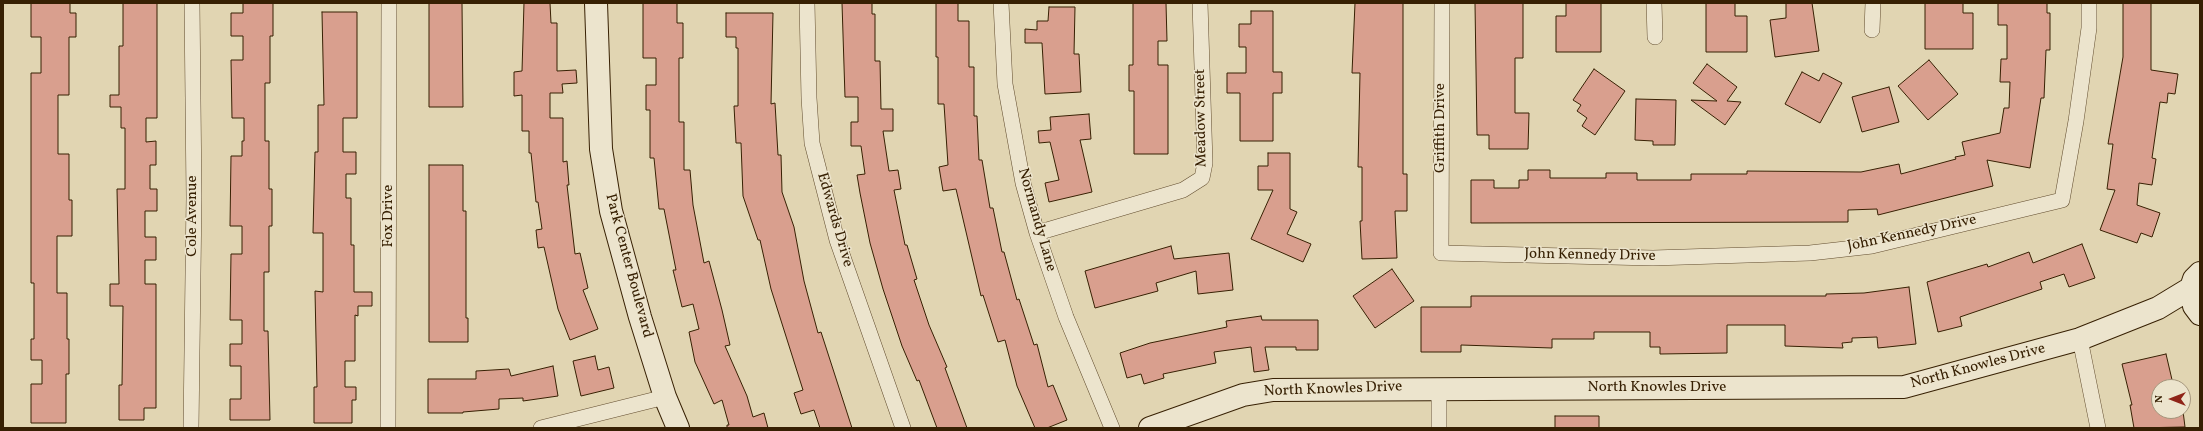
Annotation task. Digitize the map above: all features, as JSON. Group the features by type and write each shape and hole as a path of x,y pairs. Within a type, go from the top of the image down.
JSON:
{"street":[{"name":"Cole Avenue","path":"191,428 194,197 192,3"},
{"name":"Fox Drive","path":"388,428 389,3"},
{"name":"Park Center Boulevard","path":"596,3 601,149 611,210 665,397 678,428"},
{"name":"Edwards Drive","path":"807,3 812,143 837,240 903,428"},
{"name":"Normandy Lane","path":"1001,3 1005,84 1023,183 1037,233 1066,317 1112,428"},
{"name":"Meadow Street","path":"1037,233 1183,190 1202,178 1205,163 1200,3"},
{"name":"Griffith Drive","path":"1441,253 1442,3"},
{"path":"1654,3 1655,37"},
{"path":"1872,30 1873,3"},
{"name":"John Kennedy Drive","path":"1441,253 1653,258 1810,253 1872,246 2062,200 2076,121 2089,28 2089,3"},
{"path":"2195,280 2194,306 2200,313"},
{"name":"North Knowles Drive","path":"1150,428 1243,395 1273,390 1439,388 1904,387 2080,339 2158,308 2195,280"},
{"name":"North Knowles Drive","path":"2158,308 2200,313"},
{"path":"2080,339 2098,428"},
{"path":"1439,388 1439,428"},
{"path":"541,428 665,397"}],"building":[{"path":"31,3 70,3 70,13 76,13 76,37 69,37 69,95 58,95 58,154 69,154 69,200 72,200 72,236 57,236 57,293 67,293 69,374 66,374 66,423 31,423 31,384 42,384 42,360 31,360 31,339 34,339 34,283 31,283 31,73 41,73 41,37 31,37"},
{"path":"123,3 157,3 157,118 146,118 146,142 156,141 156,165 150,165 150,189 157,189 157,211 145,211 145,237 156,237 156,260 145,260 145,284 156,284 156,408 144,408 144,420 119,420 119,385 122,385 123,306 110,306 110,284 119,284 117,189 125,189 125,128 121,128 121,107 110,107 110,95 119,95 119,46 123,46"},
{"path":"243,3 273,3 273,36 270,36 270,83 265,83 265,141 269,141 269,189 272,189 272,226 269,226 269,272 264,272 264,331 268,331 270,420 230,420 230,399 241,399 241,366 230,366 230,344 242,344 242,320 230,320 231,254 242,254 242,226 230,226 231,156 242,156 242,141 244,141 244,118 232,118 231,60 243,60 243,36 231,36 231,13 243,13"},
{"path":"429,3 462,3 463,107 429,107"},
{"path":"524,3 550,3 551,23 557,23 557,71 576,70 577,83 562,84 563,93 550,93 550,118 563,118 563,162 567,161 569,185 567,185 575,254 580,253 588,288 583,290 598,329 570,340 558,309 544,247 538,248 536,230 542,229 538,202 536,202 531,153 529,153 529,131 522,131 522,95 514,96 514,72 522,71"},
{"path":"643,3 677,3 677,23 683,23 683,58 679,58 679,122 684,122 684,170 690,170 693,205 704,263 709,261 730,345 725,346 747,396 753,417 764,413 768,428 727,428 727,425 729,425 722,400 714,404 695,362 689,332 699,329 693,304 682,307 673,270 676,270 664,209 659,209 654,158 650,158 650,110 646,110 646,85 656,85 656,58 643,58"},
{"path":"842,3 872,3 872,14 875,14 875,61 880,61 881,109 893,109 893,131 883,131 889,171 898,170 901,189 894,190 905,245 907,245 917,279 914,280 929,325 947,367 945,368 967,428 937,428 919,380 917,381 902,346 883,289 870,243 857,175 865,174 861,146 851,146 851,122 858,122 858,97 845,97"},
{"path":"936,3 958,3 958,21 969,21 969,67 974,67 974,116 977,116 979,160 982,160 990,208 993,208 1002,252 1004,252 1017,300 1019,299 1034,345 1037,344 1048,387 1053,385 1067,420 1047,428 1035,428 1017,386 1005,340 998,342 983,295 981,296 956,189 943,191 939,167 948,165 944,104 938,104"},
{"path":"1133,3 1166,3 1167,41 1158,41 1158,65 1168,65 1168,154 1134,154 1134,91 1129,91 1129,65 1133,65"},
{"path":"1355,3 1403,3 1403,174 1407,174 1407,211 1395,211 1397,258 1362,259 1360,221 1362,221 1362,167 1358,167 1360,73 1352,73"},
{"path":"1475,3 1523,3 1523,58 1515,58 1515,113 1529,113 1528,149 1489,149 1489,135 1477,135"},
{"path":"1566,3 1601,3 1601,52 1556,52 1556,16 1566,16"},
{"path":"1706,3 1735,3 1735,16 1747,16 1747,52 1706,52"},
{"path":"1786,3 1812,3 1819,51 1775,57 1770,20 1786,18"},
{"path":"1925,3 1963,3 1963,13 1973,13 1973,49 1925,49"},
{"path":"1998,3 2047,3 2047,13 2050,13 2050,50 2046,50 2044,98 2041,98 2030,168 1987,160 1993,186 1878,215 1877,209 1848,210 1848,222 1471,223 1471,180 1494,180 1494,188 1519,188 1519,180 1528,180 1528,170 1550,170 1550,178 1606,178 1606,173 1637,173 1637,180 1691,180 1691,174 1747,174 1747,171 1861,172 1899,164 1901,174 1956,159 1955,157 1965,155 1962,142 2000,133 2004,108 2009,108 2010,82 2000,82 2001,59 2007,59 2007,25 1998,25"},
{"path":"2123,3 2151,3 2151,70 2178,74 2175,94 2168,93 2167,103 2160,102 2152,158 2156,159 2152,185 2139,183 2137,205 2160,213 2152,237 2141,233 2137,243 2100,230 2115,190 2107,189 2113,144 2108,144 2123,57"},
{"path":"1049,7 1075,7 1074,54 1079,54 1081,92 1045,94 1042,43 1025,43 1025,29 1037,30 1037,21 1048,21"},
{"path":"1251,11 1273,11 1273,72 1282,72 1282,93 1273,93 1273,141 1240,141 1240,93 1227,93 1227,73 1246,73 1246,47 1239,47 1239,24 1251,24"},
{"path":"322,12 357,12 357,118 343,118 343,152 356,152 356,174 346,174 346,198 351,198 351,245 354,245 354,292 372,292 372,306 358,306 358,316 355,315 355,361 345,361 345,387 356,387 356,400 352,400 352,423 314,423 314,387 317,387 315,291 323,292 323,233 313,233 315,152 318,152 318,105 324,105"},
{"path":"726,13 773,13 771,104 775,103 778,155 781,155 782,192 794,227 804,281 818,333 821,332 852,428 820,428 814,410 801,414 794,393 803,390 771,289 760,240 758,240 743,196 741,143 736,143 734,106 738,106 738,48 736,48 736,37 726,37"},
{"path":"1929,60 1958,94 1928,120 1898,86"},
{"path":"1707,64 1737,87 1727,101 1741,102 1725,125 1691,100 1717,101 1693,83"},
{"path":"1594,69 1625,91 1595,135 1582,126 1587,118 1577,111 1581,105 1573,100"},
{"path":"1802,72 1819,81 1823,73 1842,83 1820,123 1785,104"},
{"path":"1889,87 1899,122 1862,132 1852,97"},
{"path":"1636,99 1676,100 1675,145 1653,145 1653,141 1635,140"},
{"path":"1089,114 1091,139 1080,140 1092,192 1049,202 1045,183 1059,180 1050,142 1039,143 1038,131 1051,130 1050,117"},
{"path":"1268,153 1290,153 1290,209 1297,212 1287,234 1311,244 1303,262 1251,239 1273,190 1258,190 1258,166 1268,166"},
{"path":"429,165 463,165 463,211 466,211 466,318 468,318 468,342 429,342"},
{"path":"2082,244 2095,278 2069,287 2064,274 2040,282 2042,289 1960,317 1962,326 1938,332 1927,282 1987,264 1988,267 2029,252 2033,263"},
{"path":"1171,246 1174,259 1229,253 1233,290 1198,294 1196,271 1156,283 1158,291 1095,308 1085,271"},
{"path":"1392,269 1414,301 1375,328 1353,296"},
{"path":"1909,287 1916,344 1878,348 1877,337 1852,338 1852,342 1842,343 1843,348 1785,346 1785,325 1727,325 1727,353 1660,354 1660,347 1650,347 1650,332 1594,332 1594,339 1552,339 1552,348 1461,345 1461,352 1421,352 1421,307 1471,307 1471,296 1826,296 1826,294 1864,293"},
{"path":"1261,316 1262,320 1318,320 1318,350 1296,350 1296,347 1265,347 1269,370 1254,372 1251,347 1214,352 1216,363 1163,374 1164,378 1144,384 1141,374 1127,378 1120,353 1150,343 1227,327 1226,321"},
{"path":"2166,354 2172,379 2151,379 2151,419 2184,419 2185,427 2134,428 2130,405 2132,405 2122,364"},
{"path":"595,356 598,370 609,367 614,388 581,396 573,361"},
{"path":"553,366 558,396 523,401 523,398 499,399 499,409 463,413 428,413 428,379 476,379 476,371 509,369 511,376"},
{"path":"1555,416 1599,416 1599,428 1555,428"}]}
